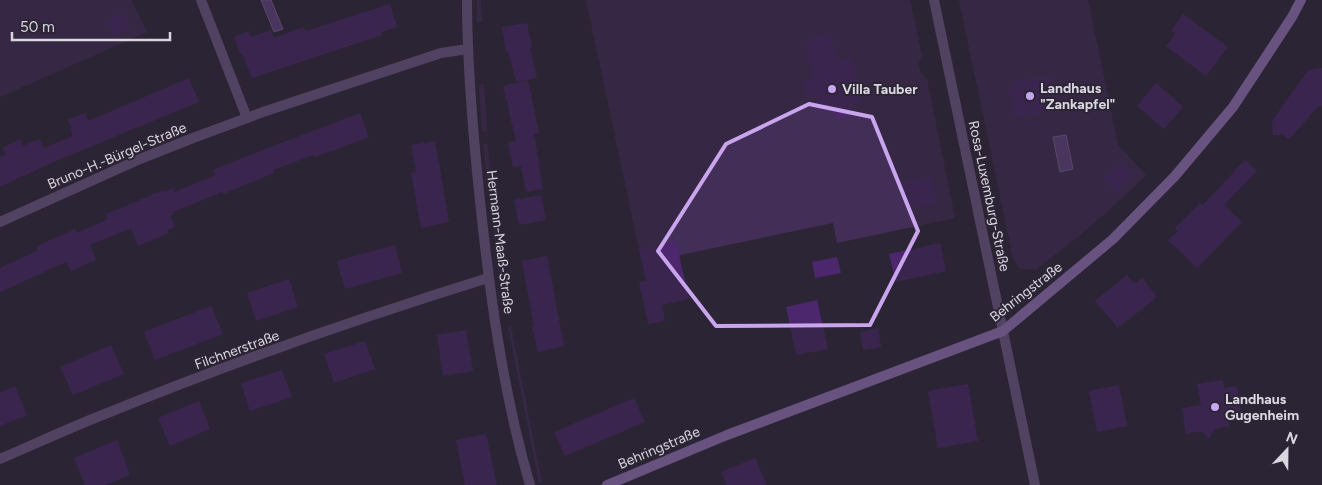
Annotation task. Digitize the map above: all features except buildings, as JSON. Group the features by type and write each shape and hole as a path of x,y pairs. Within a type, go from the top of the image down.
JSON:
{"street":[{"path":"201,0 247,118"},
{"name":"Hermann-Maaß-Straße","path":"467,0 473,140 488,278 509,399 530,485"},
{"name":"Rosa-Luxemburg-Straße","path":"934,0 1035,485"},
{"name":"Behringstraße","path":"607,485 727,435 1003,331 1113,239 1175,176 1233,108 1301,0"},
{"name":"Bruno-H.-Bürgel-Straße","path":"0,222 140,159 247,118 441,53 468,49"},
{"name":"Filchnerstraße","path":"0,459 104,414 254,358 384,311 488,278"}],"highlighted area":[{"path":"809,104 872,117 918,231 870,325 716,326 658,251 726,144"}],"shaded area":[{"path":"0,0 131,0 147,32 0,97"},
{"path":"261,0 271,0 283,29 274,32"},
{"path":"477,0 481,0 482,22 477,23"},
{"path":"586,0 910,0 922,55 918,65 921,73 927,79 955,218 837,243 833,223 642,263"},
{"path":"959,0 1088,0 1118,145 1146,175 1092,225 1035,270 1019,268 1013,258"},
{"path":"484,84 487,132 482,131 479,86"},
{"path":"1066,135 1073,169 1060,172 1053,137"},
{"path":"487,143 493,189 488,187 483,144"},
{"path":"496,216 506,294 502,295 492,217"},
{"path":"511,326 542,483 539,483 508,327"}],"place":[{"name":"Villa Tauber","path":"832,89"},
{"name":"Landhaus \"Zankapfel\"","path":"1030,96"},
{"name":"Landhaus Gugenheim","path":"1215,407"}]}
